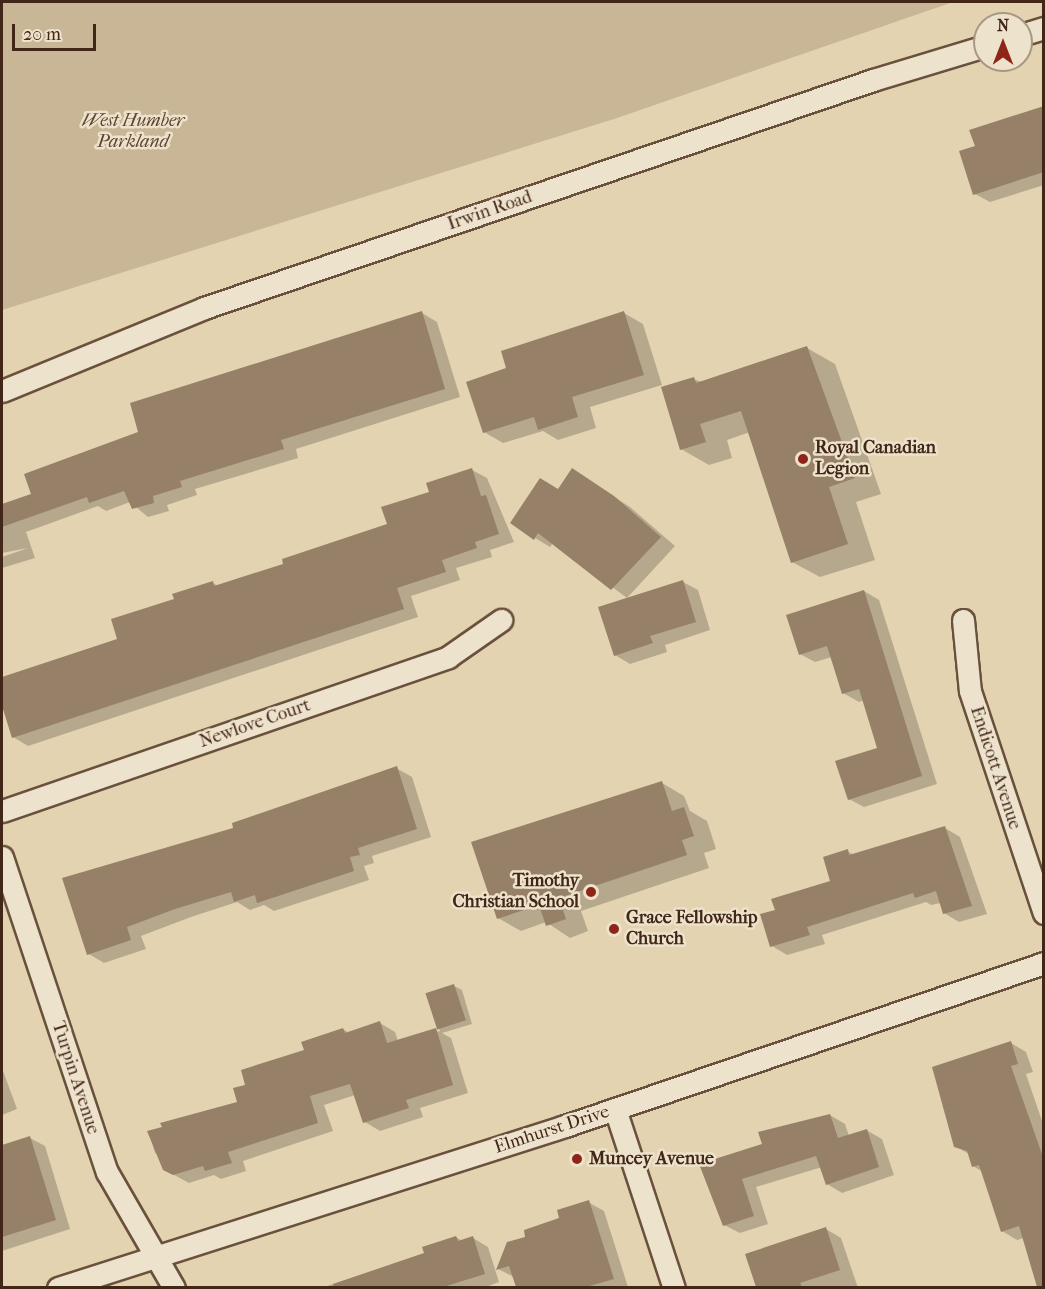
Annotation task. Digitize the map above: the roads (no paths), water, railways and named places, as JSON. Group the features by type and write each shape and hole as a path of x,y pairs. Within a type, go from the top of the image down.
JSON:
{"street":[{"name":"Irwin Road","path":"2,391 204,308 873,80 973,50"},
{"name":"Endicott Avenue","path":"963,620 970,691 1044,913"},
{"name":"Newlove Court","path":"2,811 448,657 501,621"},
{"name":"Turpin Avenue","path":"2,857 107,1172 174,1287"},
{"name":"Elmhurst Drive","path":"58,1287 615,1109 1044,963"},
{"path":"615,1109 674,1287"}],"place":[{"name":"Royal Canadian Legion","path":"803,459"},
{"name":"Timothy Christian School","path":"591,892"},
{"name":"Grace Fellowship Church","path":"614,929"},
{"name":"Muncey Avenue","path":"577,1159"}],"park label":[{"name":"West Humber Parkland","path":"133,132"}]}
